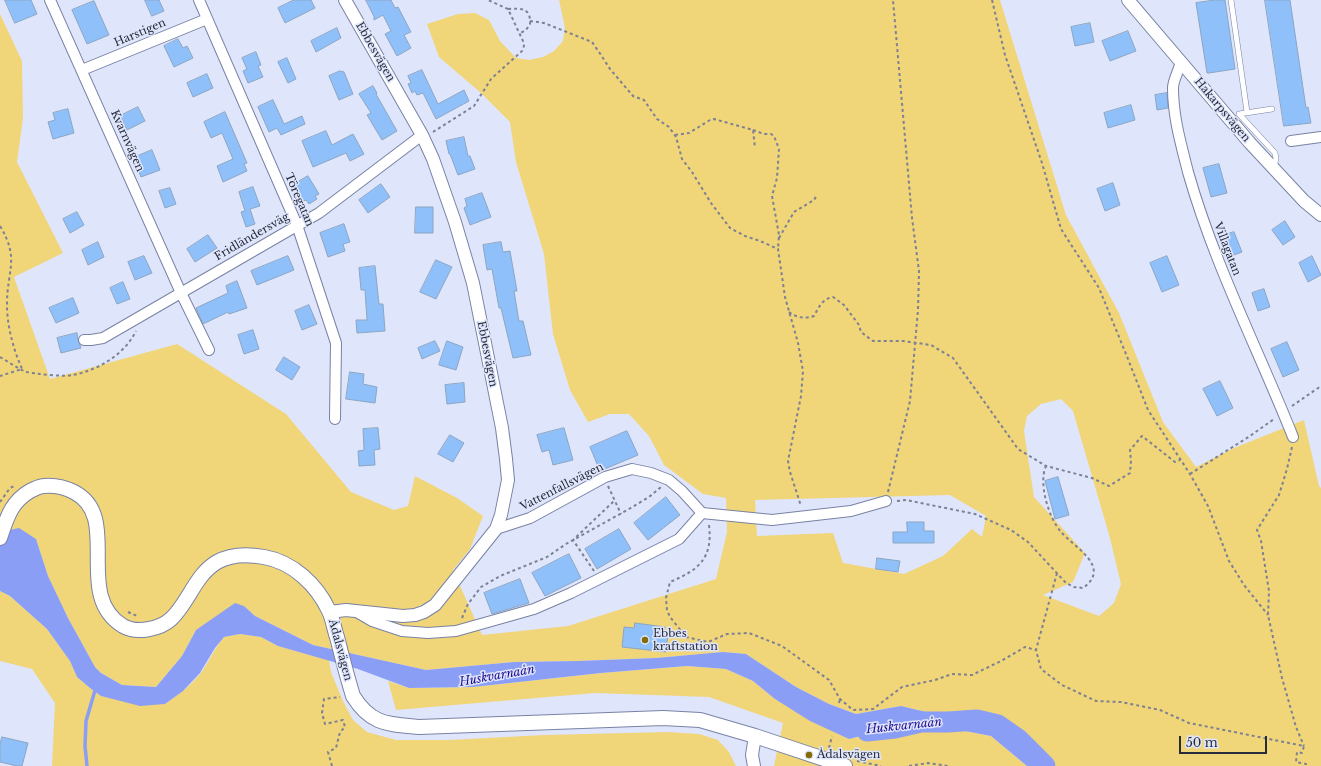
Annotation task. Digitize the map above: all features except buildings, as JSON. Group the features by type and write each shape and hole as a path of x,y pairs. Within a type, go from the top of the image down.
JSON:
{"main road":[{"name":"Ådalsvägen","path":"0,538 12,506 23,495 39,486 54,485 67,488 79,494 90,506 95,518 97,532 98,583 102,602 111,616 124,626 139,630 154,628 171,619 185,601 201,575 216,563 232,556 251,554 273,558 293,568 309,581 320,593 332,619 353,696 358,705 370,716 388,724 419,727 685,718 700,720 755,736 845,766"}],"street":[{"name":"Kvarnvägen","path":"50,0 181,293 209,350"},
{"name":"Töregatan","path":"199,0 297,224 336,343 335,419"},
{"name":"Ebbesvägen","path":"332,619 346,610 403,616 415,615 424,612 435,605 496,529 508,480 502,428 473,283 453,215 433,159 422,137 345,0"},
{"name":"Hakarpsvägen","path":"1131,1 1181,62 1274,169 1304,201 1321,215"},
{"name":"Harstigen","path":"82,70 207,19"},
{"name":"Villagatan","path":"1181,62 1173,86 1174,112 1179,138 1194,191 1233,298 1285,411 1293,437"},
{"name":"Fridländersväg","path":"84,340 103,338 297,224 319,213 422,137"},
{"path":"1291,141 1321,137"},
{"name":"Vattenfallsvägen","path":"496,529 530,518 605,477 632,469 651,473 669,480 682,491 702,513"},
{"path":"354,610 372,621 402,632 428,633 456,631 534,609 571,593 679,539 702,513 772,520 851,510 886,501"},
{"path":"754,766 752,756 755,736"}],"lane":[{"path":"1231,0 1247,112"},
{"path":"1272,109 1239,114 1275,153 1276,158 1274,169"}],"path":[{"path":"488,0 508,9 522,8 526,10 530,24 526,30 519,34"},
{"path":"893,0 912,218 919,271 916,343 910,401 886,501 906,500 975,514 1011,530 1028,542 1066,583 1074,587 1084,588 1090,583 1095,575 1094,567 1085,553 1061,532 1053,520 1045,497 1043,473 1046,466"},
{"path":"992,0 1005,55 1042,164 1061,229 1099,288 1148,410 1190,474 1208,506 1229,561 1244,585 1268,615"},
{"path":"422,137 474,106 491,78 522,51 524,46 508,9"},
{"path":"530,21 544,23 592,42 610,69 633,96 644,100 657,119 669,127 675,135 682,160 692,172 711,203 730,228 778,250"},
{"path":"675,135 689,132 714,119 764,134 771,134 774,136 779,149 777,178 772,196 777,221 779,239 778,250 784,297 798,343 804,371 801,396 788,461 803,516"},
{"path":"753,130 755,148"},
{"path":"779,239 794,212 810,203 817,195"},
{"path":"0,226 10,248 12,259 7,302 8,317 14,348 22,369"},
{"path":"788,311 794,316 807,318 814,316 820,303 833,297 844,305 859,325 861,332 873,341 903,341 931,345 953,358 1018,450 1046,466 1092,478 1109,486 1130,473 1130,450 1142,436 1175,462 1180,460"},
{"path":"0,357 22,369 34,373 71,376 88,371 116,356 131,341 144,314"},
{"path":"0,376 22,369"},
{"path":"1190,474 1250,436 1321,386"},
{"path":"1293,437 1291,453 1279,495 1257,530 1262,541 1269,591 1268,615 1282,678 1296,727 1304,746 1302,753 1297,752 1296,762 1306,765"},
{"path":"605,477 614,501 621,514"},
{"path":"456,631 468,604 481,587 500,576 547,557 573,540 649,497 669,480"},
{"path":"0,502 10,488 16,484"},
{"path":"573,540 614,501"},
{"path":"702,513 709,525 710,543 703,562 683,576 670,582 666,598 666,610 670,618 686,637 708,642 727,634 749,634 782,646 829,680 840,699 853,710 873,709 902,687 935,680 952,674 972,675 1025,647 1036,650"},
{"path":"573,540 590,564"},
{"path":"1057,573 1036,650 1041,669 1062,685 1096,701 1121,702 1160,710 1189,723 1304,746"},
{"path":"125,611 135,616 142,616"},
{"path":"332,766 333,764 328,752 336,748 340,732 345,727 343,720 325,724 322,713 324,698 353,696"},
{"path":"839,703 840,699"},
{"path":"909,766 928,763 948,766"}],"shaded area":[{"path":"559,0 1000,0 1066,215 1119,313 1163,422 1196,467 1234,448 1304,420 1319,486 1321,488 1321,766 1053,766 1028,753 1017,736 967,714 926,712 901,706 856,714 829,704 796,687 746,654 723,652 656,658 514,662 426,670 313,645 255,616 244,606 196,630 182,656 156,687 122,685 101,673 95,667 68,618 48,576 36,539 0,532 0,14 22,61 23,118 17,162 63,253 14,277 50,379 177,344 286,414 351,492 394,510 408,506 415,476 457,498 483,516 470,549 453,570 482,635 568,626 716,579 727,532 726,498 703,494 664,465 649,436 629,414 610,414 588,422 570,390 553,334 544,254 516,162 510,122 481,93 439,57 427,24 458,14 475,13 489,20 500,41 516,58 529,60 543,57 554,51 563,41 565,28","holes":["1061,399 1073,411 1110,538 1121,584 1114,603 1099,616 1043,595 1073,582 1085,553 1034,497 1024,431 1027,416 1041,404","950,495 986,516 982,537 972,529 943,556 904,574 843,563 833,533 757,536 755,500"]},
{"path":"0,591 10,596 47,629 70,661 77,677 101,696 115,699 165,704 184,690 200,674 224,637 240,634 261,637 278,646 329,660 331,672 353,720 367,732 396,740 449,740 544,735 668,732 699,734 718,740 729,752 736,766 52,766 55,703 32,669 0,661"},
{"path":"687,666 726,669 753,681 775,699 849,739 904,725 965,731 991,736 1027,766 774,766 783,723 709,697 595,693 396,710 388,681 409,688 473,687 601,673"}],"water":[{"name":"Huskvarnaån","path":"19,528 36,539 48,576 68,618 95,667 101,673 122,685 156,687 182,656 196,630 235,603 244,606 255,616 313,645 426,670 514,662 656,658 723,652 746,654 796,687 829,704 856,714 901,706 926,712 967,714 1017,736 1028,753 1053,766 1027,766 991,736 965,731 904,725 849,739 810,721 775,699 753,681 726,669 687,666 601,673 473,687 409,688 358,669 278,646 261,637 240,634 224,637 215,648 200,673 183,691 165,704 140,706 101,696 90,688 77,677 70,661 47,629 10,596 0,591 0,532"}],"waterway":[{"path":"87,766 85,746 86,721 96,687"},
{"name":"Huskvarnaån","path":"867,731 895,728 921,722 977,720 998,725 1018,739 1045,766"}],"place":[{"name":"Ebbes kraftstation","path":"645,640"},
{"name":"Ådalsvägen","path":"809,755"}]}
